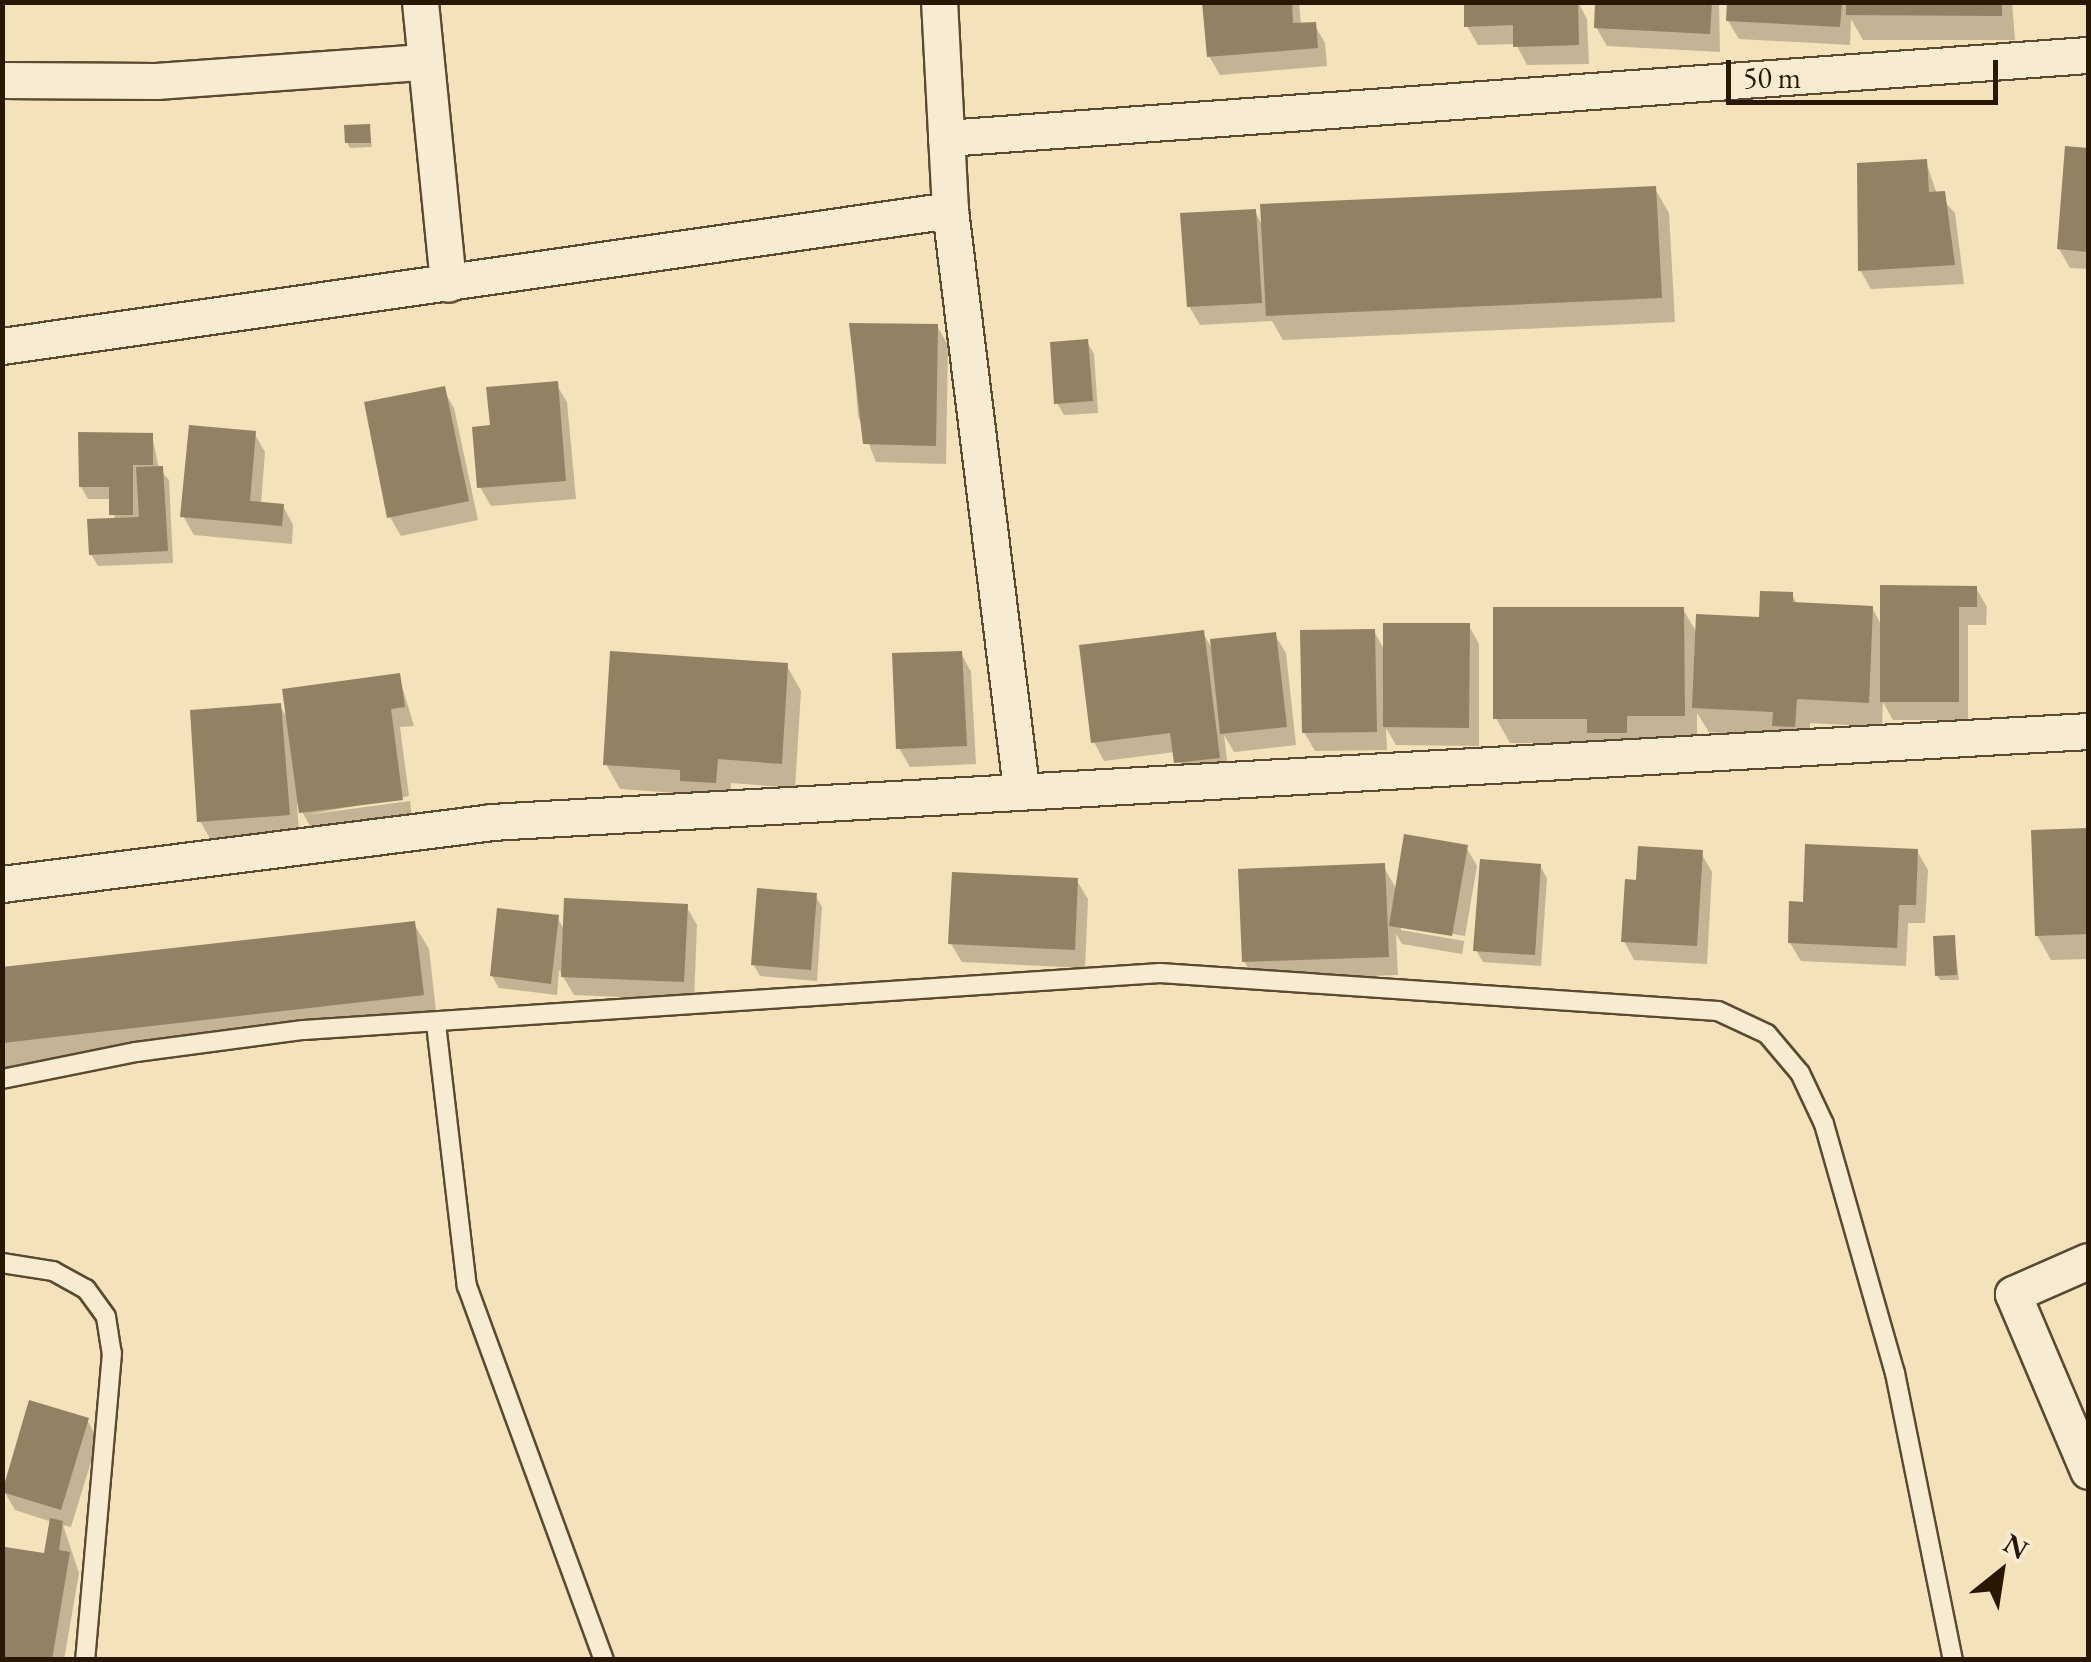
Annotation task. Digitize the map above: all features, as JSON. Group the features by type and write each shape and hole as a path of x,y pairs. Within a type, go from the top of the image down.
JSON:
{"street":[{"path":"420,2 448,284"},
{"path":"938,2 950,210 1022,788"},
{"path":"946,138 2088,55"},
{"path":"2,80 174,80 423,62"},
{"path":"2,346 950,210"},
{"path":"2,884 491,822 1022,788 2088,732"},
{"path":"2088,1261 2013,1294 2088,1471"}],"lane":[{"path":"2,1079 136,1052 304,1030 1160,974 1718,1011 1767,1034 1800,1073 1824,1124 1895,1373 1953,1660"},
{"path":"436,1024 467,1286 604,1660"},
{"path":"2,1262 54,1270 86,1288 106,1318 112,1353 85,1660"}],"building":[{"path":"1202,2 1292,2 1293,23 1316,22 1318,48 1207,57"},
{"path":"1464,2 1578,2 1579,45 1513,47 1513,25 1464,27"},
{"path":"1595,2 1712,2 1710,34 1594,28"},
{"path":"1727,2 1842,2 1840,27 1726,21"},
{"path":"1846,2 2002,2 2002,16 1846,15"},
{"path":"370,124 371,143 345,143 344,125"},
{"path":"2065,146 2088,148 2088,252 2057,249"},
{"path":"1927,159 1929,192 1945,191 1955,265 1858,271 1857,163"},
{"path":"1656,186 1662,298 1266,316 1260,204"},
{"path":"1256,209 1262,303 1187,307 1180,213"},
{"path":"849,323 938,324 936,446 863,444"},
{"path":"1088,339 1093,401 1054,404 1050,342"},
{"path":"558,381 566,481 477,488 472,427 490,425 486,387"},
{"path":"445,386 469,501 387,518 364,402"},
{"path":"189,425 256,431 250,501 284,504 282,526 180,517"},
{"path":"78,432 153,433 153,465 133,465 133,515 109,515 109,487 79,487"},
{"path":"163,466 168,551 89,555 87,519 139,517 136,467"},
{"path":"1880,585 1977,586 1977,607 1959,607 1959,702 1880,702"},
{"path":"1760,591 1793,592 1793,602 1873,606 1869,703 1797,699 1795,727 1772,726 1773,712 1692,708 1696,614 1759,617"},
{"path":"1493,607 1684,607 1685,716 1627,716 1627,733 1587,733 1587,719 1493,719"},
{"path":"1383,623 1470,623 1469,728 1383,727"},
{"path":"1375,629 1377,732 1302,733 1300,630"},
{"path":"1204,630 1220,758 1174,763 1170,733 1091,743 1079,645"},
{"path":"1276,632 1287,727 1220,734 1210,639"},
{"path":"610,651 788,663 782,764 718,759 716,783 680,781 680,770 603,765"},
{"path":"962,651 967,746 896,749 892,653"},
{"path":"400,673 405,707 391,709 403,800 299,813 282,689"},
{"path":"281,703 290,815 197,822 190,710"},
{"path":"2088,828 2088,934 2035,936 2031,830"},
{"path":"1404,834 1468,845 1452,936 1389,926"},
{"path":"1805,844 1918,849 1916,905 1899,905 1897,948 1788,943 1789,901 1803,902"},
{"path":"1638,846 1703,850 1697,946 1621,942 1625,879 1636,880"},
{"path":"1480,859 1541,864 1535,955 1473,951"},
{"path":"1385,863 1389,957 1242,962 1238,869"},
{"path":"952,872 1078,878 1075,950 948,944"},
{"path":"757,888 817,893 811,970 751,965"},
{"path":"564,898 688,904 684,982 561,977"},
{"path":"497,908 559,915 551,984 490,976"},
{"path":"415,921 424,995 2,1043 2,967"},
{"path":"1955,935 1957,975 1935,976 1933,936"},
{"path":"29,1400 89,1418 61,1510 2,1492"},
{"path":"50,1518 63,1521 59,1550 70,1552 52,1660 2,1660 5,1547 44,1553"}]}
